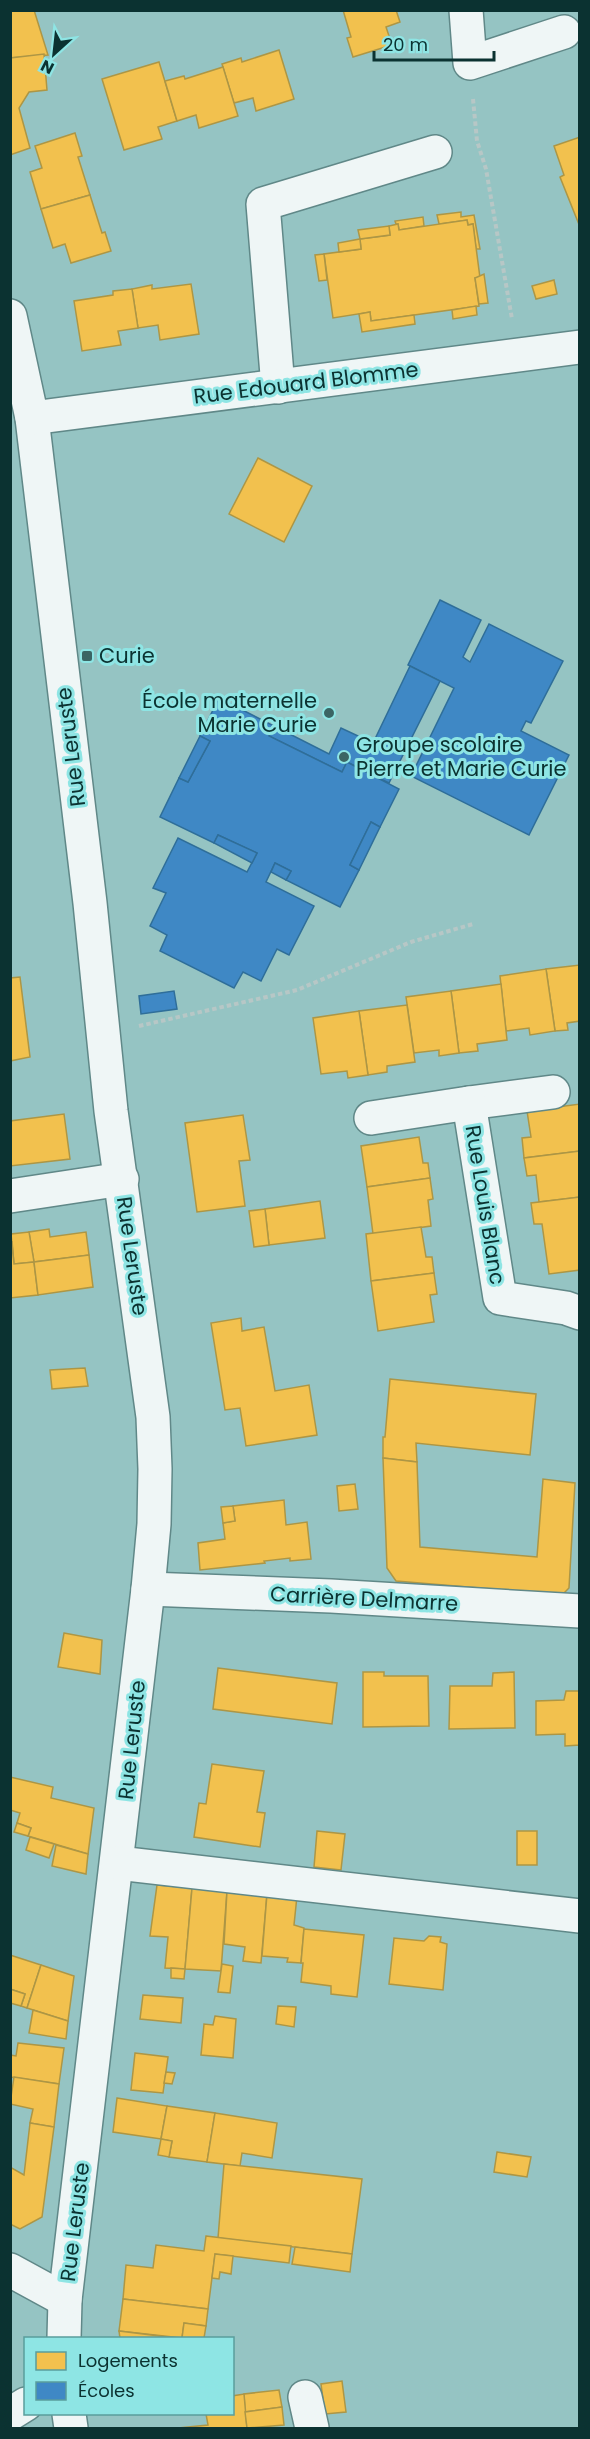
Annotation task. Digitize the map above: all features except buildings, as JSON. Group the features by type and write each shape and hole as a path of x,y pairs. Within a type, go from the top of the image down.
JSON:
{"street":[{"path":"466,10 470,63 564,32"},
{"path":"278,387 263,204 435,152"},
{"name":"Rue Leruste","path":"10,316 90,903 102,1029 153,1417 155,1468 154,1524 148,1589 118,1863 65,2300 64,2337"},
{"name":"Rue Edouard Blomme","path":"23,401 278,387 579,347"},
{"name":"Rue Louis Blanc","path":"371,1118 553,1092"},
{"name":"Rue Louis Blanc","path":"470,1103 500,1298 566,1308 579,1313"},
{"name":"Rue Leruste","path":"10,1196 122,1179"},
{"name":"Carrière Delmarre","path":"148,1589 331,1596 579,1611"},
{"path":"118,1863 579,1916"},
{"path":"10,2270 65,2300"},
{"path":"10,2414 24,2405"}],"path":[{"path":"470,63 477,141 486,169 518,355"},
{"path":"102,1029 147,1025 297,990 411,942 473,924"}],"place":[{"name":"Curie","path":"87,656"},
{"name":"École maternelle Marie Curie","path":"329,713"},
{"name":"Groupe scolaire Pierre et Marie Curie","path":"344,757"}]}
